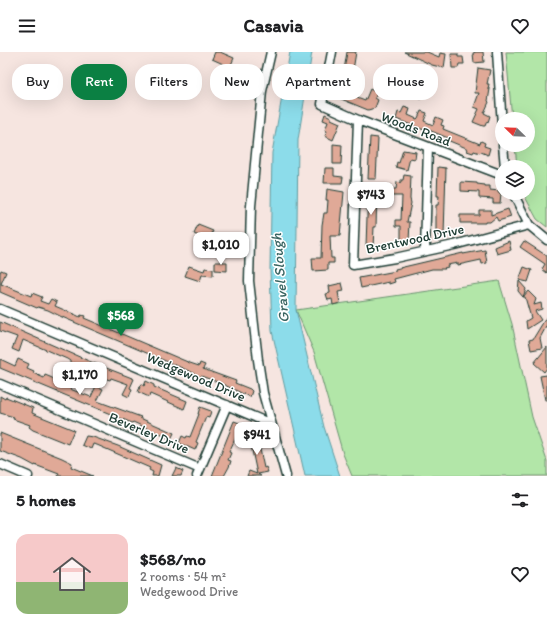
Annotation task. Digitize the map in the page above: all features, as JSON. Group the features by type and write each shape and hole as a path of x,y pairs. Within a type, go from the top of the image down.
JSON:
{"street":[{"path":"271,52 260,107 251,206 249,281 263,393 286,476"},
{"name":"Woods Road","path":"332,52 322,104 358,120 495,172"},
{"path":"497,52 501,112"},
{"name":"Brentwood Drive","path":"358,120 353,265 454,246 529,225"},
{"path":"425,251 428,147"},
{"path":"516,200 529,225 547,240"},
{"name":"Wedgewood Drive","path":"0,309 271,424"},
{"name":"Beverley Drive","path":"0,384 199,473"},
{"path":"199,473 227,405"},
{"path":"0,464 28,476"}],"green space":[{"path":"506,52 547,52 547,227 537,219 527,200 535,200 535,160 516,160 516,152 535,152 535,112 511,112"},
{"path":"499,281 512,324 532,417 547,461 547,476 352,476 343,454 314,352 296,310"}],"water":[{"path":"290,52 312,52 310,64 288,64"},
{"name":"Gravel Slough","path":"281,100 304,100 298,140 296,310 324,427 340,476 305,476 272,331 270,269 272,153"}],"building":[{"path":"215,52 220,52 234,58 231,64 223,64 212,59"},
{"path":"347,52 356,52 354,64 345,64"},
{"path":"404,52 427,52 439,57 440,53 446,54 444,68 438,66 438,64 430,64"},
{"path":"483,52 484,62 474,63 473,53"},
{"path":"451,54 458,54 458,57 463,57 464,64 459,64 458,68 452,68"},
{"path":"478,68 490,70 487,84 489,84 488,89 490,89 489,102 484,113 490,116 485,126 473,122 479,109 474,107 479,93 475,93"},
{"path":"370,89 373,91 373,100 378,100 375,108 368,110 344,100 365,101"},
{"path":"404,107 410,109 408,115 417,119 421,111 427,113 424,121 433,125 436,117 443,120 441,125 444,126 443,129 480,144 481,141 485,143 484,146 490,148 488,155 481,152 474,151 473,153 467,151 468,149 447,140 448,138 396,119 398,112 401,113"},
{"path":"325,114 331,117 331,119 340,123 333,140 325,136 327,131 325,130 328,122 323,120"},
{"path":"370,137 378,138 376,179 368,179"},
{"path":"333,144 342,145 341,164 333,164"},
{"path":"403,150 416,152 415,159 410,158 407,170 396,167 397,162 399,163"},
{"path":"438,167 446,168 444,235 436,235 436,205 438,205 439,196 437,196"},
{"path":"325,168 334,168 334,176 343,177 342,183 324,183"},
{"path":"404,175 411,176 411,203 407,222 410,222 409,241 401,241 401,226 396,226 396,220 401,220 402,196 390,196 390,189 396,189 397,182 401,183"},
{"path":"461,182 490,186 490,190 495,191 495,200 500,200 500,203 493,203 493,199 479,198 479,192 461,191"},
{"path":"368,188 377,188 376,227 374,227 373,247 366,246"},
{"path":"327,189 344,192 340,236 330,236 331,258 334,258 334,263 328,263 328,270 313,271 312,258 321,258 322,225 324,213 327,213"},
{"path":"508,209 511,217 498,221 496,217 490,222 485,223 460,223 460,215 479,215 479,210 491,210 491,215"},
{"path":"198,225 213,231 209,240 194,234"},
{"path":"509,241 511,250 497,254 495,247"},
{"path":"524,241 547,256 547,273 542,269 545,264 520,247"},
{"path":"485,250 487,263 482,264 481,260 458,265 458,263 447,265 448,267 444,268 445,269 432,269 394,279 395,282 389,284 389,282 361,288 359,278 396,271 395,269 463,253"},
{"path":"215,262 227,262 227,271 215,270"},
{"path":"189,266 204,271 205,268 213,269 213,276 202,275 200,281 185,276"},
{"path":"524,267 532,270 528,282 519,280"},
{"path":"1,270 6,272 1,284 31,296 32,293 42,297 40,301 48,304 51,299 57,302 55,306 80,317 81,315 85,316 84,318 190,363 199,366 200,363 205,365 203,369 236,381 235,383 250,389 252,391 250,397 220,383 195,375 196,374 48,310 37,308 0,292"},
{"path":"519,281 526,289 523,297 518,291"},
{"path":"342,283 344,291 338,292 340,303 333,305 332,299 328,300 326,294 330,293 329,286"},
{"path":"528,291 536,299 534,305 541,303 542,309 535,311 541,320 527,329 526,321 531,318 525,297 523,297"},
{"path":"547,316 547,325 540,338 542,348 531,350 529,340 533,339"},
{"path":"0,322 134,379 130,388 132,389 129,397 123,394 128,384 111,378 110,380 104,378 105,376 94,371 93,373 88,371 89,369 86,367 70,363 67,359 23,340 19,352 12,349 17,337 0,331"},
{"path":"547,347 547,368 544,372 534,363"},
{"path":"0,359 15,366 18,359 29,364 27,368 34,371 33,373 44,378 45,375 50,377 54,379 53,382 60,385 63,380 72,384 70,389 91,397 96,386 103,389 97,401 141,417 140,418 174,433 171,439 0,368"},
{"path":"547,375 547,400 545,400 540,376"},
{"path":"146,381 154,385 154,387 187,401 184,409 150,394 149,397 138,392 141,384 144,386"},
{"path":"0,396 33,408 32,413 74,430 68,444 33,430 29,427 30,425 13,419 14,417 0,413"},
{"path":"200,407 211,411 209,418 206,417 196,442 198,443 195,450 179,443 182,436 186,438 187,436 190,437 199,414"},
{"path":"234,421 242,424 229,452 231,453 228,460 231,461 229,467 224,476 212,476"},
{"path":"253,432 254,435 259,434 260,439 258,440 264,468 266,467 268,472 258,474 261,476 247,476 249,471 257,474 249,436 249,433"},
{"path":"0,433 62,458 72,463 71,467 93,476 58,476 59,474 35,466 22,459 0,451"},
{"path":"86,436 118,446 161,465 158,476 152,476 153,472 149,470 150,468 97,445 93,444 91,449 82,445"},
{"path":"176,468 183,471 181,476 172,476"}]}
